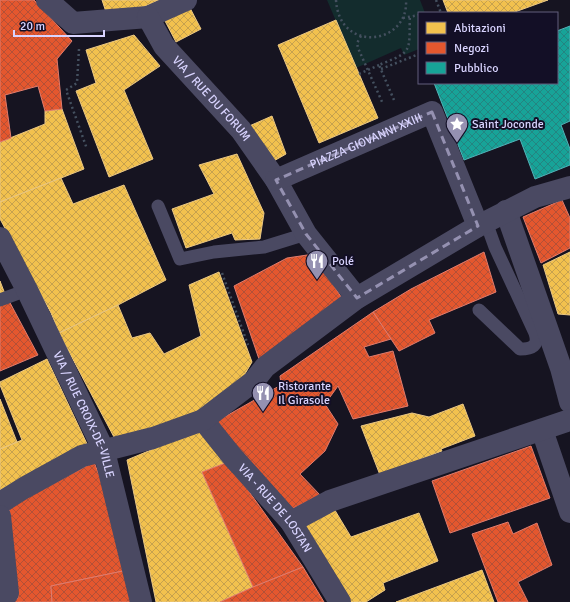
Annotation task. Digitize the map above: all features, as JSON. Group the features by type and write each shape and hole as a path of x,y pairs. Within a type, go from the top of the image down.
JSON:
{"street":[{"path":"47,0 73,23 148,17 186,0"},
{"name":"VIA / RUE DU FORUM","path":"148,17 164,46 241,130 276,180 306,234 357,298"},
{"name":"PIAZZA GIOVANNI XXIII","path":"276,180 432,112 482,224"},
{"path":"0,503 82,456 153,438 203,420 254,381 265,367 357,298 482,224 535,197 570,187"},
{"path":"506,212 561,368 570,402"},
{"name":"VIA / RUE CROIX-DE-VILLE","path":"0,238 27,290 104,451 141,602"},
{"name":"VIA - RUE DE LOSTAN","path":"203,420 231,455 290,522 340,602"},
{"path":"290,522 330,501 570,420"},
{"path":"542,430 570,512"},
{"path":"0,516 8,593 2,602"}],"lane":[{"path":"158,206 180,259 214,252 264,247 306,234"},
{"path":"479,310 520,349 530,349 536,344 537,339 535,333 496,247 482,224"},
{"path":"0,300 27,290"}],"path":[{"path":"336,0 336,10 341,21 349,30 361,36 373,38 385,35 396,28 403,18 407,6 406,0"},
{"path":"436,0 441,12"},
{"path":"403,18 418,15"},
{"path":"359,74 402,55 407,49 409,41 410,17"},
{"path":"73,23 79,38 77,83 66,90 87,149"},
{"path":"361,36 357,43 358,48 384,106"},
{"path":"381,69 418,54"},
{"path":"379,65 404,124"},
{"path":"214,252 257,369 261,373"}],"highlighted area":[{"path":"432,112 478,226 357,298 306,234 276,180"}],"green space":[{"path":"327,0 420,0 425,12 418,12 418,49 404,55 401,48 356,68"}],"building: Abitazioni":[{"path":"102,0 159,0 143,7 107,15"},
{"path":"443,0 548,0 515,12 448,12"},
{"path":"189,6 201,29 176,42 164,19"},
{"path":"336,20 378,118 319,143 278,45"},
{"path":"134,35 160,66 124,90 153,159 109,177 76,91 96,83 86,50"},
{"path":"62,109 84,169 0,202 0,142 45,124 45,111"},
{"path":"272,116 286,154 272,162 247,127"},
{"path":"237,154 264,213 260,239 235,240 232,233 186,248 172,209 214,194 199,165"},
{"path":"61,178 73,204 124,185 166,280 59,333 51,313 0,219 0,202"},
{"path":"570,252 570,315 558,314 543,265"},
{"path":"219,272 252,362 242,379 202,412 115,439 59,333 118,305 132,338 150,333 164,354 201,336 189,285"},
{"path":"0,281 5,294 0,296"},
{"path":"47,359 88,446 0,490 0,449 22,440 0,382"},
{"path":"0,399 17,442 0,449"},
{"path":"463,404 475,436 441,449 442,451 380,475 361,426 412,413 429,417"},
{"path":"201,429 228,462 202,472 253,587 220,602 156,602 127,460"},
{"path":"333,507 351,537 419,513 438,561 383,583 385,590 366,602 348,602 300,527"},
{"path":"482,570 494,602 396,602"}],"building: Negozi":[{"path":"0,0 34,0 72,41 57,59 62,109 45,111 38,86 5,95 11,138 0,142"},
{"path":"562,200 570,218 570,248 541,263 523,217"},
{"path":"484,252 496,292 429,320 435,333 399,351 373,312 411,289"},
{"path":"314,254 343,300 260,362 234,286 287,258"},
{"path":"8,299 38,355 0,371 0,302"},
{"path":"373,312 391,339 364,347 369,357 393,351 408,406 353,419 338,386 325,404 338,424 325,451 300,474 320,495 288,511 212,424 281,385 280,376"},
{"path":"531,446 550,498 450,533 432,481"},
{"path":"94,462 110,503 123,571 51,586 52,602 14,602 18,598 9,507"},
{"path":"228,462 303,567 253,587 202,472"},
{"path":"508,522 513,534 537,523 552,565 518,582 528,602 498,602 472,534"},
{"path":"303,567 324,602 220,602 253,587"},
{"path":"123,571 131,602 52,602 51,586"}],"building: Pubblico":[{"path":"570,26 570,121 561,125 570,149 570,165 535,179 520,139 464,160 434,84 558,84 558,31"}],"place":[{"name":"Saint Joconde","path":"457,144"},
{"name":"Polé","path":"317,280"},
{"name":"Ristorante Il Girasole","path":"263,412"}]}
